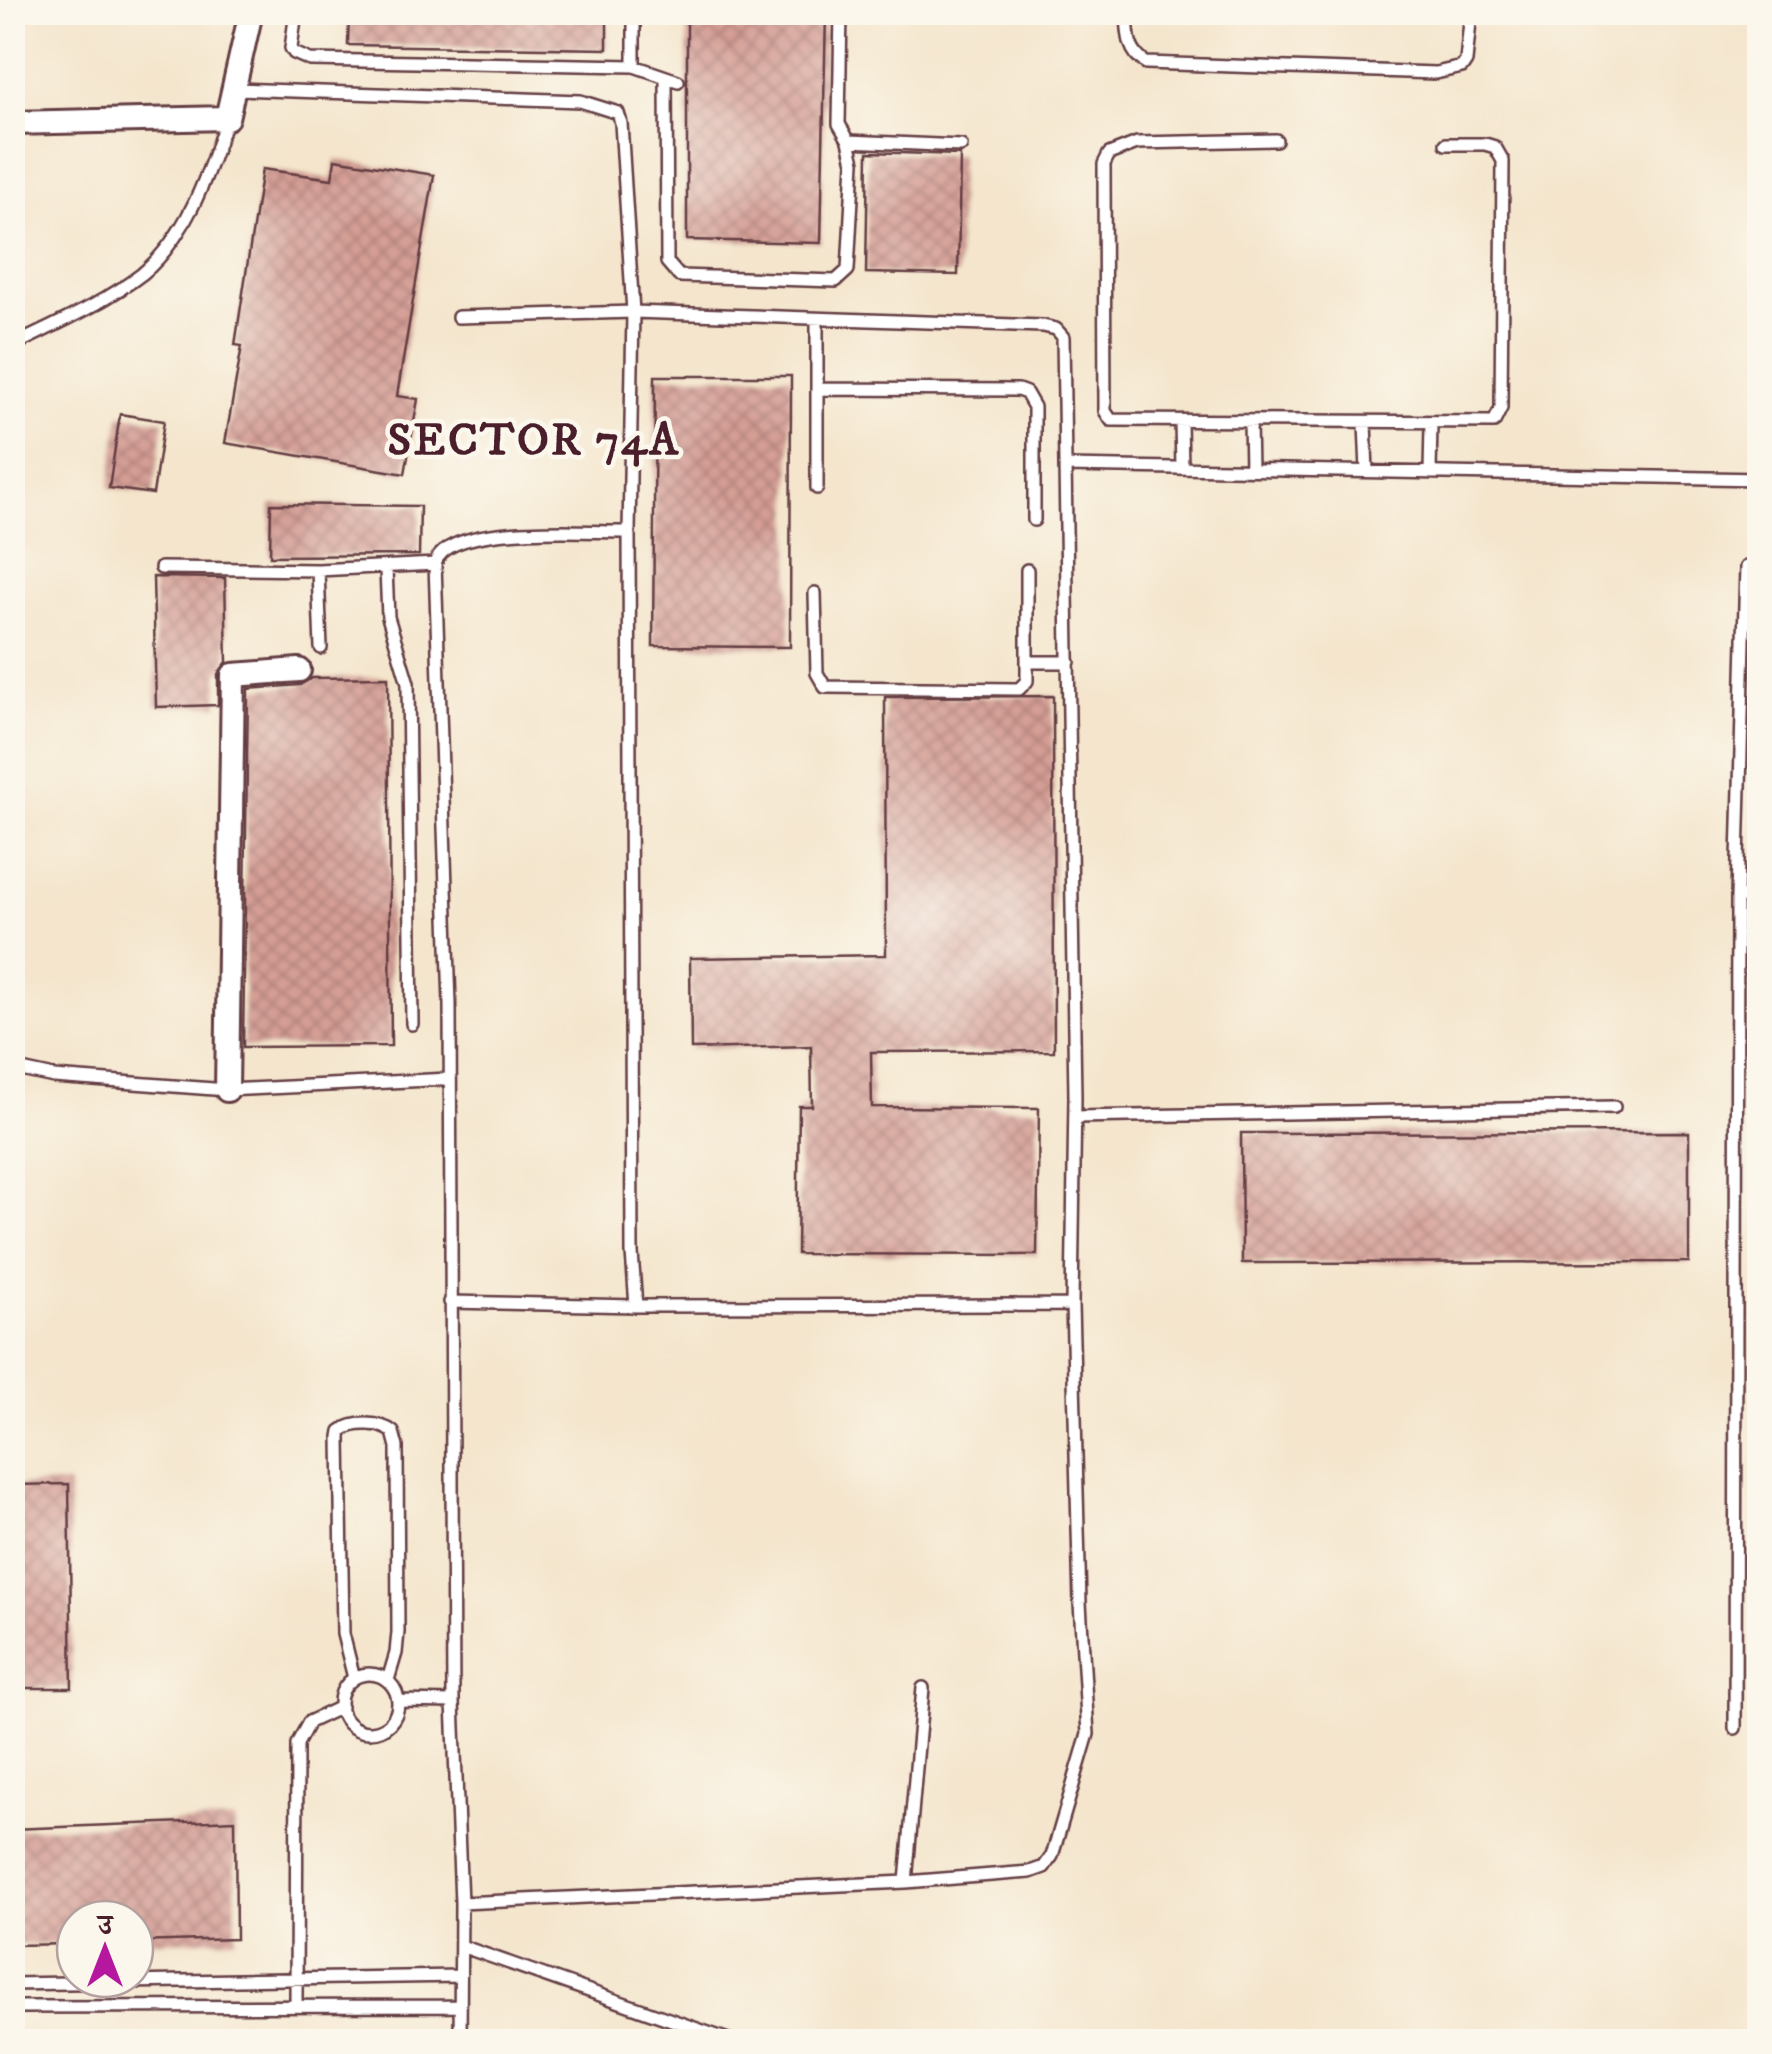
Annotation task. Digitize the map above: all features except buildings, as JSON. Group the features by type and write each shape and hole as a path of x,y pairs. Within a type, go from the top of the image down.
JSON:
{"street":[{"path":"12,123 227,118 252,12"},
{"path":"226,1090 234,675 299,670"}],"lane":[{"path":"296,12 290,48 294,54 310,60 634,66 672,79 668,262 679,276 836,281 848,270 854,162 849,141 839,124 841,12"},
{"path":"634,12 634,66"},
{"path":"1128,12 1131,48 1146,63 1436,73 1462,66 1466,61 1470,12"},
{"path":"235,89 580,101 618,113 624,136 633,312 629,532 632,1233 636,1306"},
{"path":"12,346 94,304 145,271 169,244 190,210 208,174 227,118"},
{"path":"1276,140 1137,142 1109,154 1104,164 1105,411 1112,420 1494,422 1501,408 1503,161 1495,147 1485,144 1446,144"},
{"path":"849,141 962,146"},
{"path":"458,317 633,312 817,319 1056,329 1064,342 1075,1117 1072,1304 1080,1603 1088,1734 1052,1856 1044,1867 1030,1872 906,1882 461,1903"},
{"path":"816,488 817,319"},
{"path":"816,389 1026,393 1034,406 1034,520"},
{"path":"1181,422 1182,468"},
{"path":"1250,422 1251,469"},
{"path":"1365,423 1367,472"},
{"path":"1430,472 1431,424"},
{"path":"1066,466 1760,479"},
{"path":"460,2042 461,1903 453,1702 450,1004 436,564 438,555 450,544 479,535 629,532"},
{"path":"161,568 318,570 436,564"},
{"path":"1735,1728 1737,897 1746,567"},
{"path":"386,569 388,617 409,697 412,1024"},
{"path":"318,570 321,648"},
{"path":"815,594 816,673 825,687 1020,689 1027,681 1027,570"},
{"path":"1027,662 1069,662"},
{"path":"1737,897 1760,896"},
{"path":"12,1068 54,1077 226,1090 449,1079"},
{"path":"1075,1117 1614,1108"},
{"path":"450,1302 636,1306 1072,1304"},
{"path":"354,1678 344,1634 340,1438 349,1426 373,1425 390,1428 397,1448 398,1632 388,1680"},
{"path":"365,1674 388,1680 398,1701 397,1713 390,1723 368,1732 351,1726 341,1707 342,1692 354,1678 365,1674"},
{"path":"906,1882 923,1688"},
{"path":"398,1701 453,1702"},
{"path":"296,2006 297,1744 310,1722 341,1707"},
{"path":"461,1946 734,2042"},
{"path":"155,1979 459,1976"},
{"path":"12,1984 55,1982"},
{"path":"134,1999 134,2006"},
{"path":"12,2007 460,2006"}],"district":[{"name":"SECTOR 74A","path":"534,438"}]}
